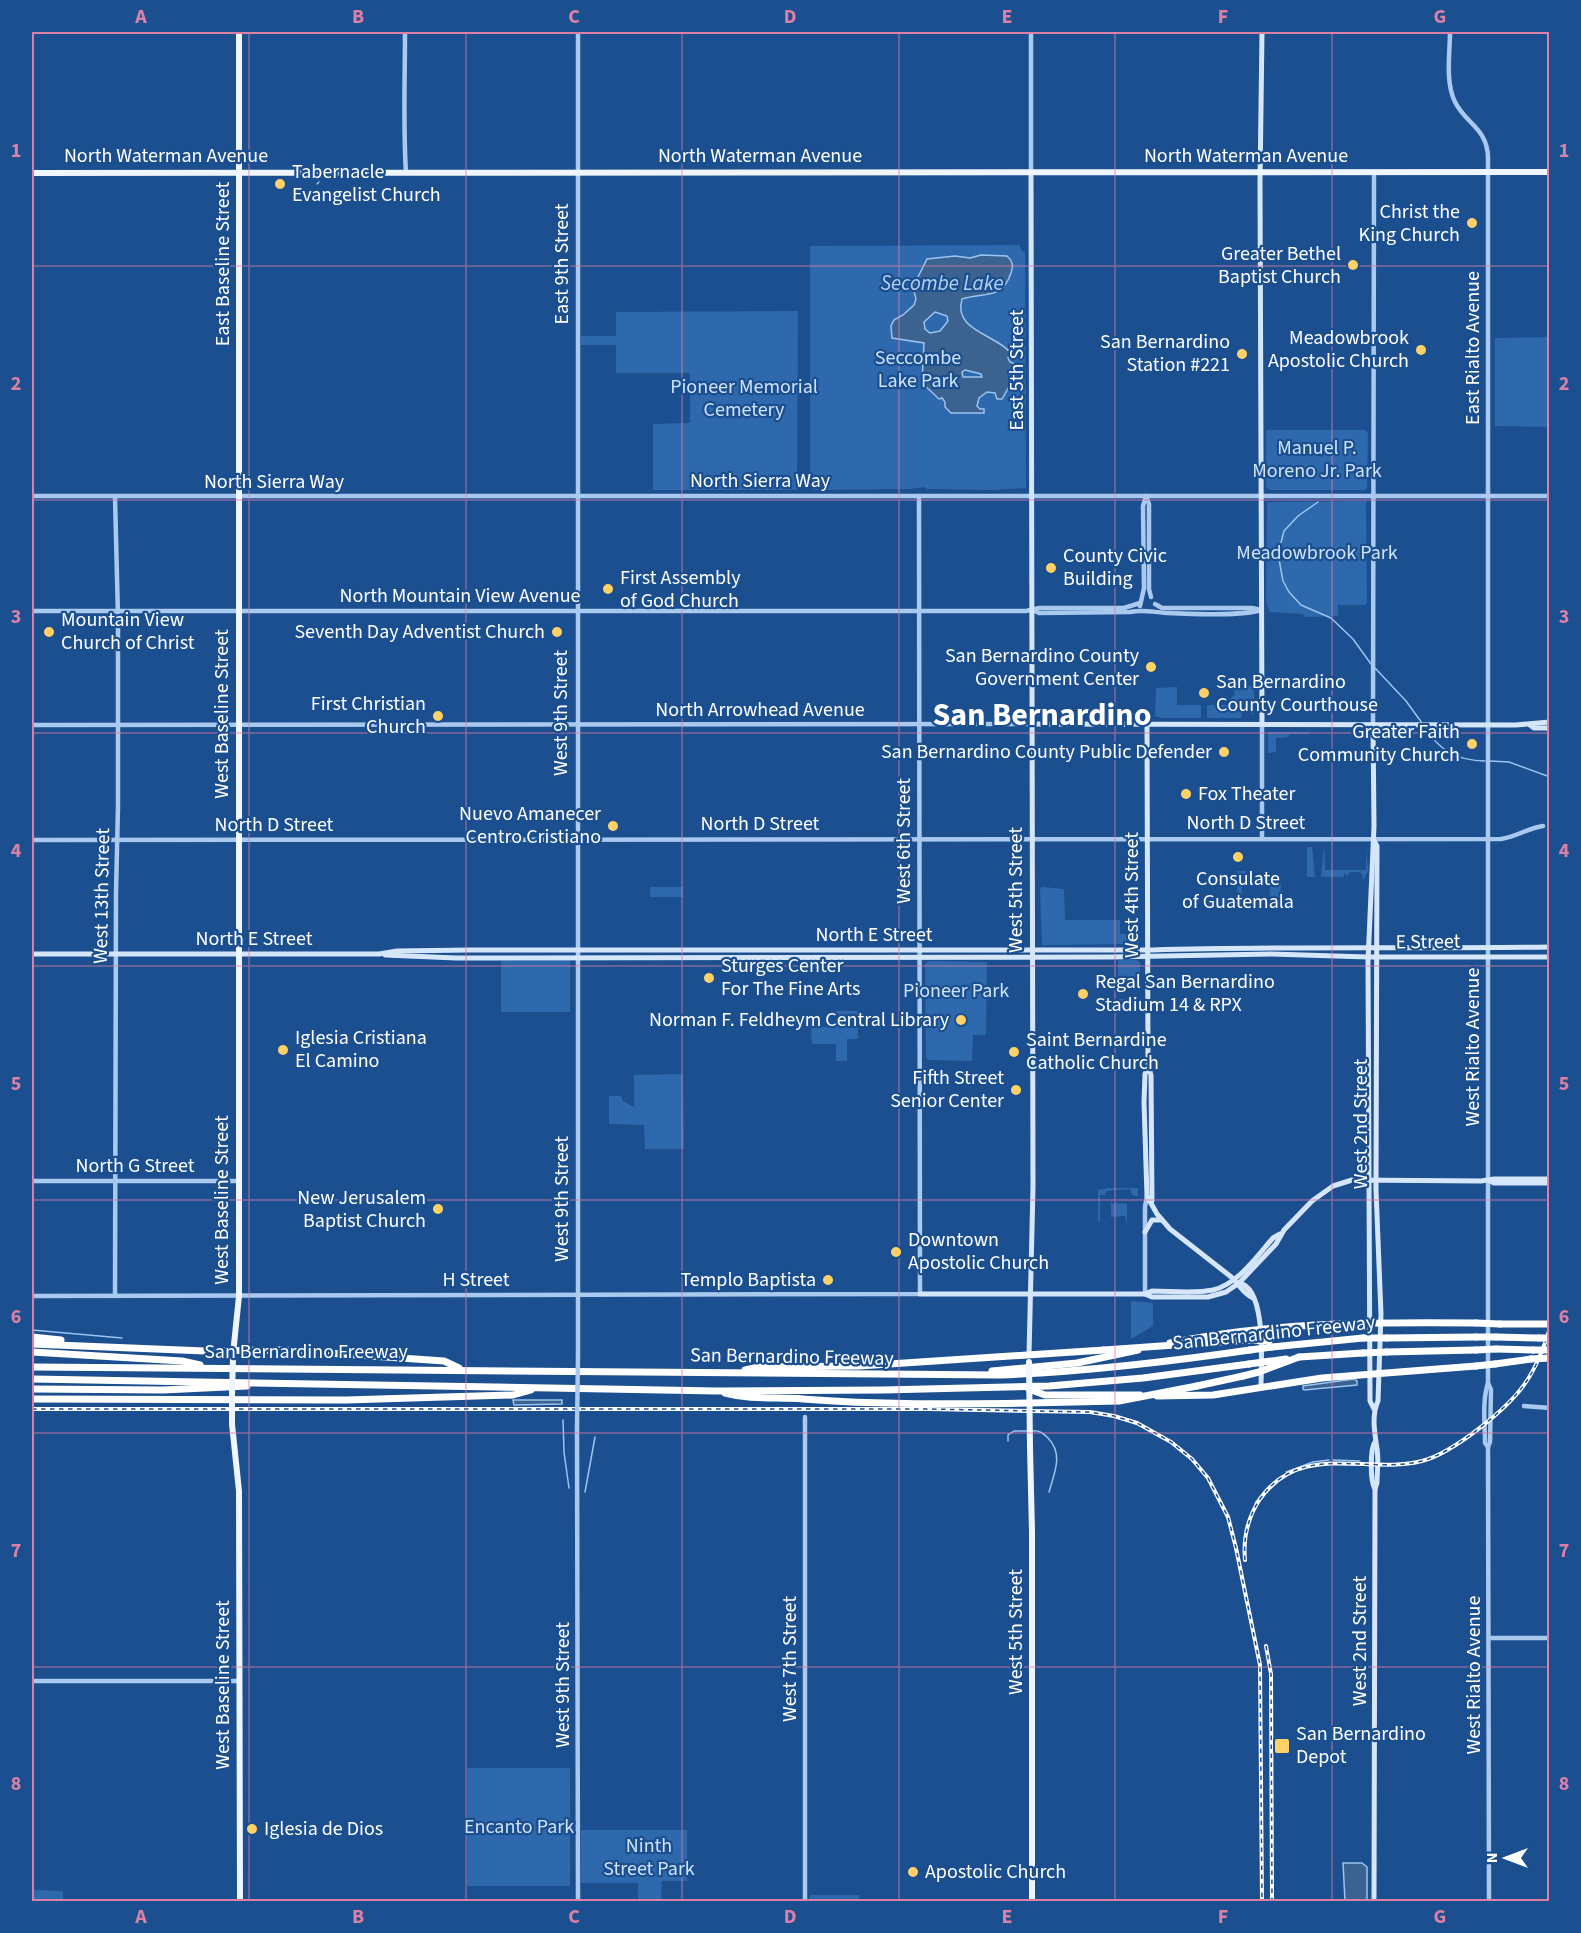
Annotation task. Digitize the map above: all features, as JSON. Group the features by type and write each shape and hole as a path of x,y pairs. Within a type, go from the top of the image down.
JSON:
{"highway":[{"path":"933,1375 1070,1364 1198,1337 1261,1330 1370,1322 1550,1324"},
{"path":"32,1337 71,1341 74,1345"},
{"name":"San Bernardino Freeway","path":"32,1367 933,1375 1059,1373 1250,1350 1270,1344 1281,1346 1363,1338 1550,1338"},
{"path":"734,1372 759,1366 858,1366 1029,1358 1231,1341 1270,1344"},
{"path":"32,1344 233,1353 284,1350 444,1361 462,1370"},
{"name":"San Bernardino Freeway","path":"32,1379 717,1391 1026,1388 1143,1378 1299,1357 1387,1352 1550,1350"},
{"path":"32,1352 182,1361 214,1368"},
{"path":"717,1391 742,1398 851,1403 968,1404 1119,1401 1243,1376 1299,1357"},
{"path":"1026,1388 1045,1395 1213,1395 1322,1378 1550,1358"},
{"path":"32,1389 163,1390 303,1383"},
{"path":"32,1399 361,1400 513,1395 542,1387"}],"main road":[{"name":"East Baseline Street","path":"238,497 240,32"},
{"path":"1262,32 1260,172 1262,724"},
{"name":"North Waterman Avenue","path":"32,172 1550,172"},
{"name":"East 5th Street","path":"1031,173 1032,496"},
{"name":"West 5th Street","path":"1032,496 1032,1294 1029,1358 1032,1532 1032,1902"},
{"name":"West Baseline Street","path":"238,497 239,1296 233,1353 232,1424 238,1491 240,1902"},
{"path":"1550,722 1530,724 1534,728 1550,728"},
{"name":"North Arrowhead Avenue","path":"1032,724 1530,724"},
{"name":"West 4th Street","path":"1147,724 1148,1066 1151,1075 1149,1199"},
{"name":"West 2nd Street","path":"1374,724 1373,838 1368,957 1370,1401 1374,1409 1375,1442 1372,1446 1372,1484 1375,1489 1374,1902"},
{"name":"West 2nd Street","path":"1373,838 1377,846 1376,1181 1380,1322 1380,1373 1378,1401 1374,1409"},
{"path":"1371,875 1374,879 1377,910"},
{"name":"E Street","path":"1369,948 1550,947"},
{"name":"North E Street","path":"116,954 379,954 462,950 1369,948"},
{"path":"32,954 116,954"},
{"name":"North E Street","path":"379,954 429,958 1032,957"},
{"path":"1032,957 1270,954 1368,957"},
{"name":"E Street","path":"1368,957 1550,957"},
{"path":"920,1294 1145,1294 1152,1291 1206,1291 1237,1281 1273,1238 1282,1233 1312,1201 1333,1186 1352,1180 1550,1181"},
{"path":"1149,1199 1162,1220 1237,1281 1240,1288 1252,1298 1258,1311 1261,1330 1261,1388"},
{"path":"1145,1232 1152,1220 1162,1220"},
{"path":"1370,1254 1373,1255 1378,1274"}],"street":[{"path":"405,32 406,173"},
{"name":"East 9th Street","path":"576,497 578,32"},
{"path":"1031,32 1031,173"},
{"name":"East Rialto Avenue","path":"1450,32 1450,84 1453,96 1463,114 1478,128 1486,143 1488,172 1488,496"},
{"name":"West 2nd Street","path":"1374,172 1374,724"},
{"name":"North Sierra Way","path":"32,496 1550,496"},
{"name":"West 6th Street","path":"919,496 920,1294"},
{"path":"1146,496 1149,504 1149,589 1155,604 1162,609 1242,607 1261,610"},
{"path":"1146,496 1143,506 1143,598 1140,603 1143,610 1166,613 1252,613 1261,610"},
{"name":"West Rialto Avenue","path":"1488,496 1488,1383 1491,1390 1488,1448 1489,1902"},
{"name":"West 13th Street","path":"115,1296 118,726 116,497"},
{"name":"West 9th Street","path":"576,497 578,1902"},
{"path":"1143,598 1151,597"},
{"name":"North Mountain View Avenue","path":"32,611 1033,610 1039,608 1124,608 1140,603"},
{"path":"1152,610 1155,604"},
{"name":"North Mountain View Avenue","path":"1033,610 1039,613 1104,613 1143,610"},
{"name":"North Arrowhead Avenue","path":"32,725 1032,724"},
{"path":"1262,724 1262,838"},
{"name":"North D Street","path":"32,840 1489,839 1514,837 1542,826"},
{"name":"North G Street","path":"32,1181 239,1181"},
{"path":"1145,1294 1145,1207 1149,1199"},
{"name":"H Street","path":"32,1296 920,1294"},
{"path":"1524,1406 1550,1408"},
{"name":"West 7th Street","path":"805,1417 805,1902"},
{"path":"1489,1638 1550,1638"},
{"path":"32,1681 239,1681"}],"green space":[{"name":"Seccombe Lake Park","path":"1019,245 1025,252 1026,488 993,490 927,489 924,487 813,490 810,487 810,246"},
{"name":"Pioneer Memorial Cemetery","path":"798,311 797,490 653,490 653,424 690,423 690,373 616,373 616,345 581,345 581,336 616,336 616,312"},
{"path":"1549,337 1549,427 1495,426 1495,338"},
{"name":"Manuel P. Moreno Jr. Park","path":"1267,430 1365,430 1368,433 1367,487 1365,490 1270,490 1266,487"},
{"name":"Meadowbrook Park","path":"1366,501 1367,602 1365,605 1338,605 1338,616 1305,617 1303,614 1270,612 1266,603 1267,502"},
{"path":"1236,686 1254,686 1254,715 1231,703 1231,698 1235,694 1233,689"},
{"path":"1177,687 1177,705 1201,705 1201,718 1155,716 1156,688"},
{"path":"1207,705 1231,705 1242,712 1241,718 1207,718"},
{"path":"1309,732 1309,734 1291,734 1287,737 1276,738 1276,752 1268,753 1268,733"},
{"path":"1324,846 1325,870 1366,870 1366,846 1368,871 1363,880 1359,872 1350,872 1347,877 1344,874 1344,877 1321,877"},
{"path":"1307,847 1312,847 1315,877 1307,877"},
{"path":"1237,871 1246,871 1246,887 1242,887 1242,909 1238,909 1238,922"},
{"path":"1273,883 1282,883 1280,891 1282,891 1282,900 1270,900 1270,886"},
{"path":"650,887 683,887 683,897 650,897"},
{"path":"1040,888 1064,889 1065,920 1120,920 1120,934 1140,934 1139,944 1042,945"},
{"path":"570,960 570,1012 501,1012 501,961"},
{"path":"1118,960 1137,960 1140,963 1140,984 1118,984"},
{"name":"Pioneer Park","path":"928,961 987,962 986,1035 973,1035 972,1061 928,1060 926,1057 925,964"},
{"path":"1112,999 1140,999 1140,1009 1112,1009"},
{"path":"836,1011 858,1011 858,1039 847,1039 847,1061 836,1061 836,1044 812,1044 811,1027 836,1027"},
{"path":"683,1074 684,1149 645,1149 644,1125 609,1124 609,1096 621,1096 623,1101 634,1107 634,1075"},
{"path":"1138,1188 1138,1196 1132,1195 1130,1189 1106,1191 1106,1195 1100,1195 1100,1221 1098,1221 1098,1190"},
{"path":"1111,1201 1118,1205 1127,1204 1127,1225 1125,1216 1111,1217"},
{"path":"1131,1301 1153,1303 1153,1326 1131,1339"},
{"name":"Encanto Park","path":"467,1768 570,1768 570,1886 467,1886"},
{"name":"Ninth Street Park","path":"581,1830 687,1830 687,1881 662,1881 661,1902 638,1901 638,1883 581,1883"},
{"path":"32,1890 63,1891 63,1901 32,1901"},
{"path":"810,1895 859,1895 859,1901 810,1901"}],"water":[{"name":"Secombe Lake","path":"981,255 1007,256 1012,262 1012,270 1003,287 991,294 962,299 961,309 963,318 969,325 1010,352 1008,358 1015,364 1015,376 1002,399 997,399 995,393 987,392 979,398 977,406 984,409 984,413 951,413 945,407 942,398 939,399 922,383 924,343 892,338 891,326 894,320 914,305 916,299 913,287 927,259 955,256 970,258","holes":["935,312 947,316 948,321 940,331 930,333 925,329 924,322","965,370 981,374 982,377 963,377 962,372"]},
{"path":"1354,1379 1357,1385 1303,1389 1303,1386"},
{"path":"513,1400 562,1400 562,1404 514,1405"},
{"path":"1343,1863 1362,1863 1367,1867 1367,1901 1345,1901"}],"waterway":[{"path":"1318,502 1298,516 1284,531 1278,554 1283,581 1301,605 1331,618 1353,639 1371,664"},
{"path":"1375,668 1406,701 1422,723"},
{"path":"1425,727 1436,742 1450,753 1466,759 1485,761"},
{"path":"1490,761 1509,762 1550,777"},
{"path":"32,1330 122,1338"},
{"path":"563,1420 564,1452 569,1488"},
{"path":"1008,1441 1008,1435 1014,1431 1027,1431"},
{"path":"1032,1431 1039,1431 1048,1438 1056,1451 1055,1471 1049,1492"},
{"path":"585,1492 595,1437"},
{"path":"1286,1472 1313,1462 1329,1460"},
{"path":"1333,1460 1360,1461"},
{"path":"1255,1503 1269,1486"}],"railway":[{"path":"1245,1560 1249,1520 1260,1499 1276,1481 1295,1471 1315,1465 1401,1464 1422,1461 1449,1449 1479,1429 1518,1393 1537,1363 1550,1328"},
{"path":"32,1409 928,1409 1090,1412 1137,1423 1171,1442 1192,1459 1208,1478 1228,1517 1260,1665 1262,1902"},
{"path":"1266,1646 1271,1674 1272,1902"}],"place":[{"name":"Tabernacle Evangelist Church","path":"280,184"},
{"name":"Christ the King Church","path":"1472,223"},
{"name":"Greater Bethel Baptist Church","path":"1353,265"},
{"name":"Meadowbrook Apostolic Church","path":"1421,350"},
{"name":"San Bernardino Station #221","path":"1242,354"},
{"name":"County Civic Building","path":"1051,568"},
{"name":"First Assembly of God Church","path":"608,589"},
{"name":"Mountain View Church of Christ","path":"49,632"},
{"name":"Seventh Day Adventist Church","path":"557,632"},
{"name":"San Bernardino County Government Center","path":"1151,667"},
{"name":"San Bernardino County Courthouse","path":"1204,693"},
{"name":"First Christian Church","path":"438,716"},
{"name":"Greater Faith Community Church","path":"1472,744"},
{"name":"San Bernardino County Public Defender","path":"1224,752"},
{"name":"Fox Theater","path":"1186,794"},
{"name":"Nuevo Amanecer Centro Cristiano","path":"613,826"},
{"name":"Consulate of Guatemala","path":"1238,857"},
{"name":"Sturges Center For The Fine Arts","path":"709,978"},
{"name":"Regal San Bernardino Stadium 14 & RPX","path":"1083,994"},
{"name":"Norman F. Feldheym Central Library","path":"961,1020"},
{"name":"Iglesia Cristiana El Camino","path":"283,1050"},
{"name":"Saint Bernardine Catholic Church","path":"1014,1052"},
{"name":"Fifth Street Senior Center","path":"1016,1090"},
{"name":"New Jerusalem Baptist Church","path":"438,1209"},
{"name":"Downtown Apostolic Church","path":"896,1252"},
{"name":"Templo Baptista","path":"828,1280"},
{"name":"San Bernardino Depot","path":"1282,1746"},
{"name":"Iglesia de Dios","path":"252,1829"},
{"name":"Apostolic Church","path":"913,1872"}],"district":[{"name":"San Bernardino","path":"1042,715"}]}
